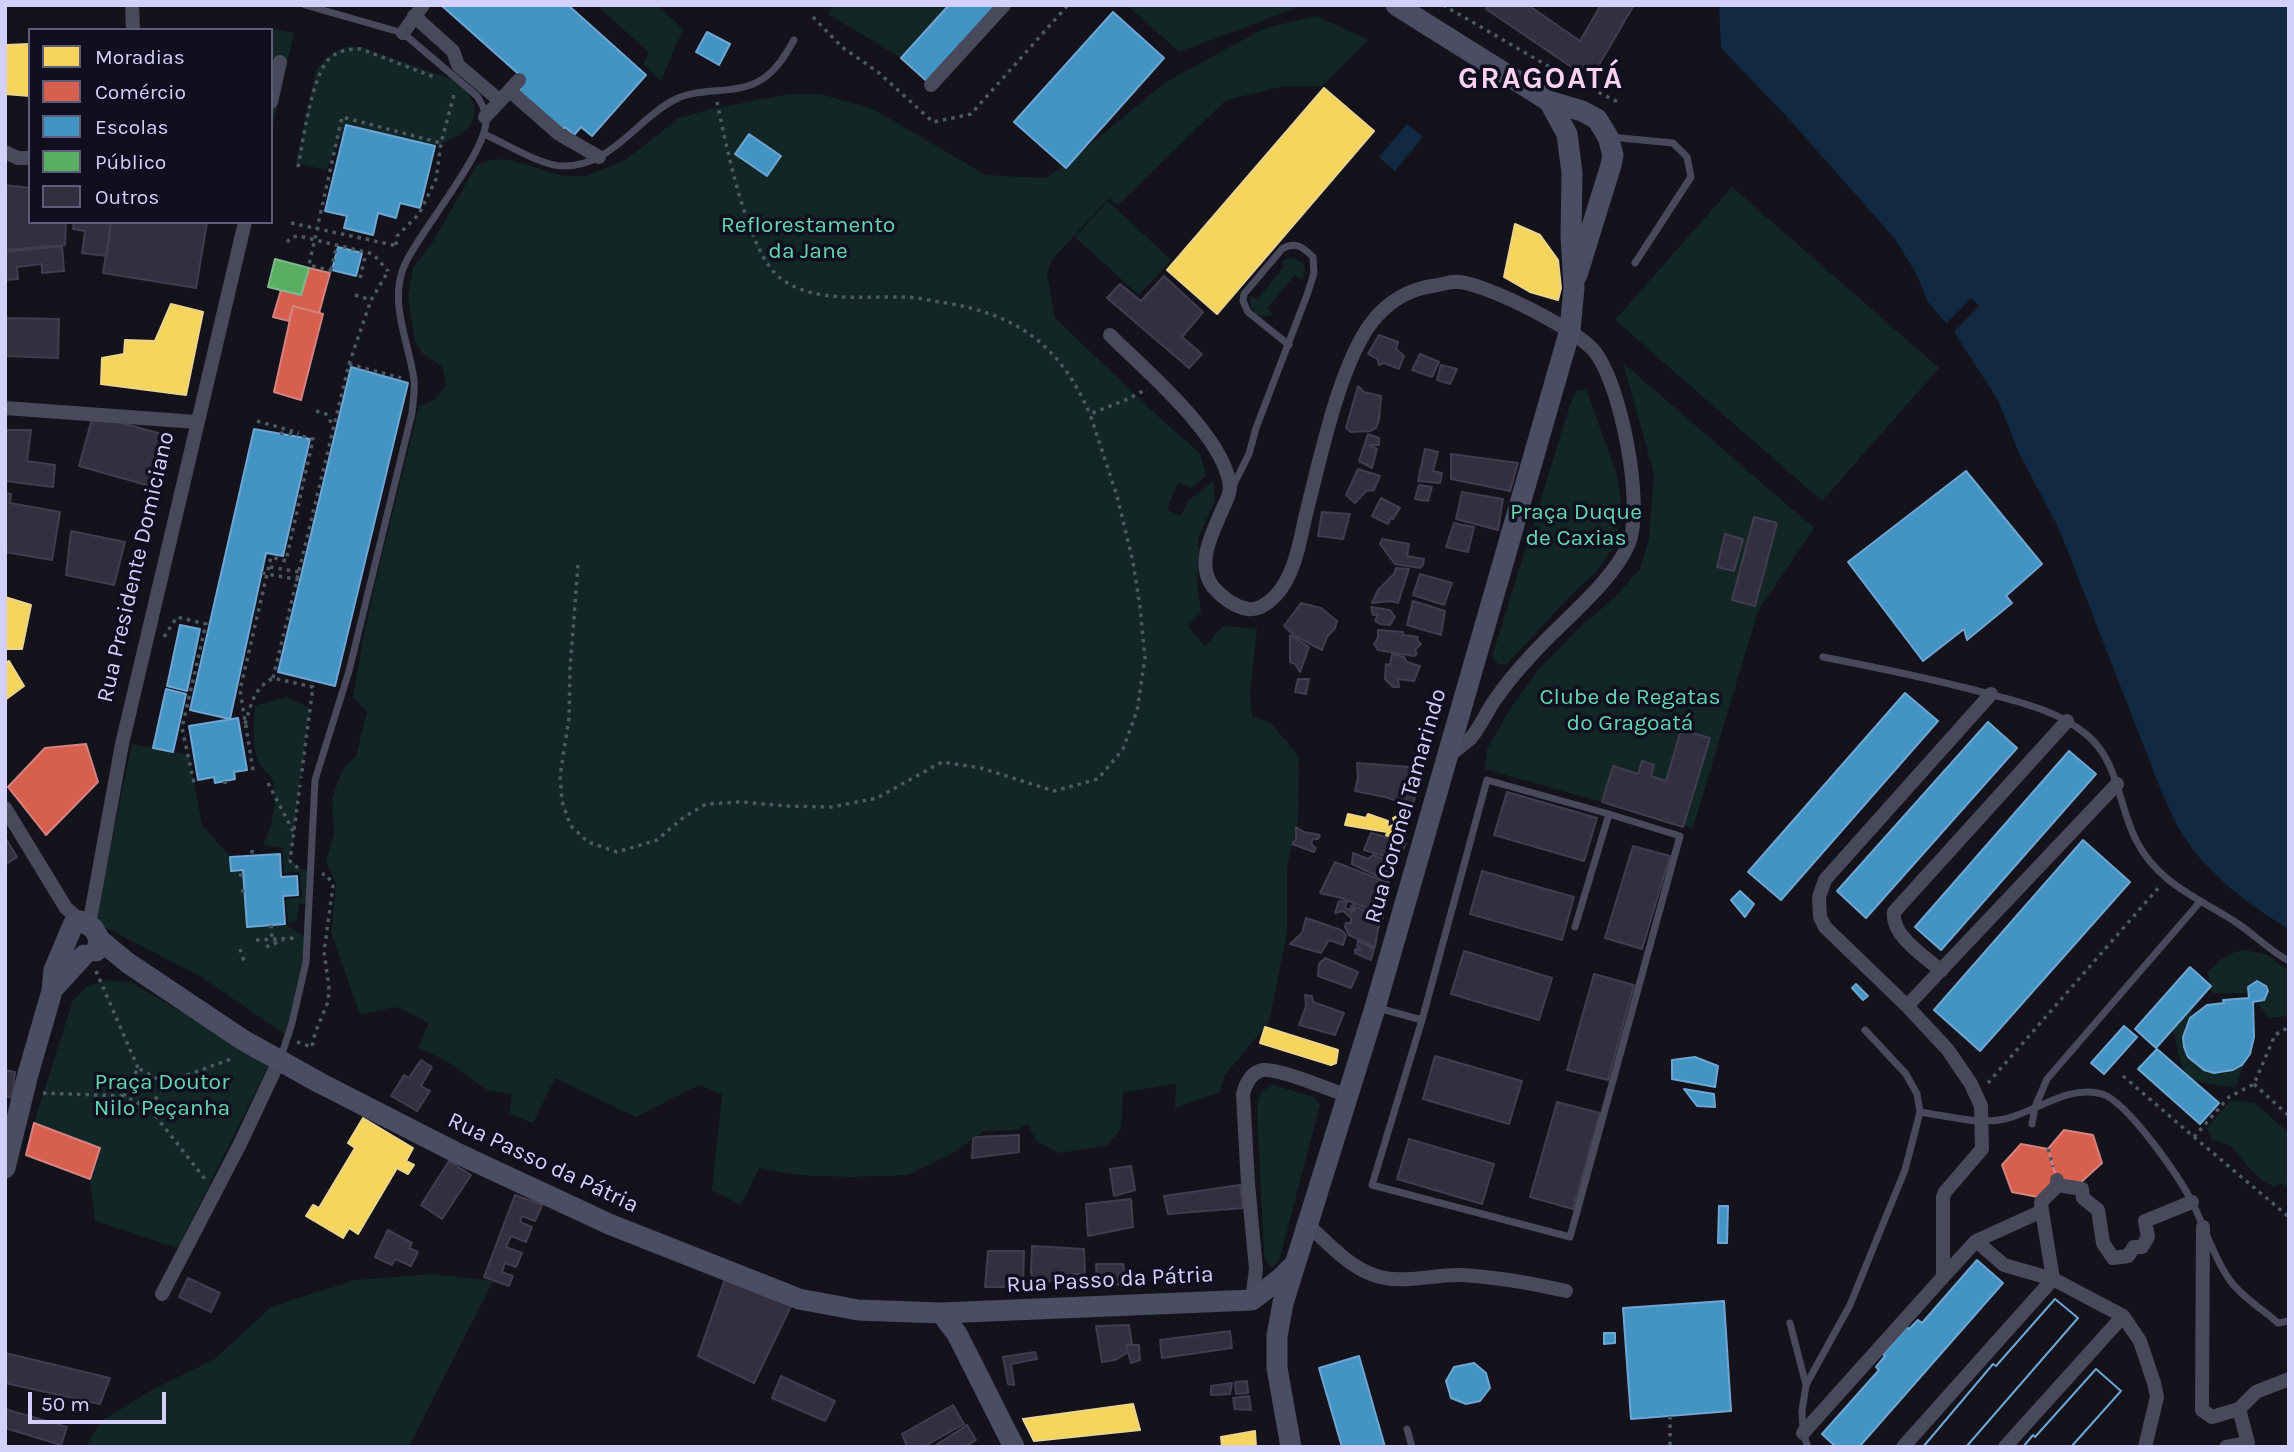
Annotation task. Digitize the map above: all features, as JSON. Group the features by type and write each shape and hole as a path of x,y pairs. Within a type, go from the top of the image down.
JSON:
{"main road":[{"path":"1396,5 1549,101 1582,111 1597,119 1608,137"},
{"name":"Rua Coronel Tamarindo","path":"1291,1447 1277,1368 1277,1336 1283,1303 1376,1007 1570,330 1574,287 1571,236 1572,173 1564,126 1549,101"},
{"path":"1569,145 1585,133 1608,137"},
{"name":"Rua Coronel Tamarindo","path":"1574,287 1609,174 1613,156 1608,137"},
{"path":"1572,173 1589,180 1609,174"},
{"name":"Rua Passo da Pátria","path":"83,936 258,1049 461,1155 609,1224 799,1299 858,1310 941,1313 1252,1300"},
{"name":"Rua Presidente Domiciano","path":"5,1168 52,991 54,970 83,936"},
{"path":"1277,1336 1266,1311 1252,1300 1281,1279 1296,1262"},
{"path":"957,1334 970,1312"},
{"path":"941,1313 957,1334 1014,1447"}],"street":[{"path":"132,5 132,28"},
{"path":"931,85 1004,5"},
{"path":"403,33 419,11 453,51 458,65 510,91 559,134 599,157"},
{"path":"273,94 280,62"},
{"path":"485,117 510,91"},
{"path":"5,152 18,158 28,158"},
{"name":"Rua Presidente Domiciano","path":"83,936 121,744 245,224"},
{"path":"1110,335 1198,425 1214,446 1224,466 1230,491 1206,554 1205,570 1221,596 1244,608 1257,609 1272,600 1285,583 1294,562 1323,448 1348,365 1372,322 1395,300 1420,287 1459,282 1495,293 1570,330 1595,351 1620,415 1633,480 1635,512 1630,540 1615,569 1527,660 1496,698 1471,738 1447,757"},
{"path":"5,408 197,422"},
{"path":"1943,1277 1943,1197 1982,1149 1983,1121 1977,1096 1948,1050 1907,1006 1825,927 1818,906 1821,888 1831,873 1991,694"},
{"path":"1941,971 1898,931 1894,912 2067,721"},
{"path":"1907,1006 2118,784"},
{"path":"5,808 83,936"},
{"path":"162,1294 279,1061"},
{"path":"1252,1300 1256,1269 1243,1094 1246,1084 1252,1075 1262,1070 1275,1071 1348,1096"},
{"path":"2053,1279 2041,1202 2057,1182 2082,1189 2083,1198 2098,1210 2103,1243 2113,1258 2128,1256 2134,1247 2142,1247 2148,1237 2145,1221 2192,1202"},
{"path":"1806,1440 1976,1241 2042,1210"},
{"path":"1308,1225 1356,1266 1372,1275 1401,1279 1459,1275 1515,1279 1566,1291"},
{"path":"2203,1227 2202,1410 2212,1417 2239,1409 2256,1392 2289,1378"},
{"path":"1976,1241 2004,1265 2053,1279 2123,1316 2140,1341 2156,1390 2157,1397 2145,1447"},
{"path":"1903,1447 2053,1279"},
{"path":"2006,1447 2123,1316"},
{"path":"2226,1447 2248,1443 2239,1409"}],"lane":[{"path":"279,1061 303,983 309,936 315,780 349,671 412,412 414,382 399,313 399,283 406,261 474,155 484,134 485,117 484,107 477,96 403,33 305,5"},
{"path":"484,134 561,166 583,163 607,154 652,113 679,98 744,87 763,79 778,66 794,40"},
{"path":"1608,137 1673,143 1687,156 1691,177 1635,262"},
{"path":"1230,491 1249,454 1256,428 1289,345 1314,273 1315,263 1306,250 1289,244 1244,294 1243,301 1248,312 1289,345"},
{"path":"1823,657 1912,674 1991,694 2067,721 2089,736 2110,763 2137,842 2166,879 2199,903 2236,923 2289,961"},
{"path":"1487,780 1680,836 1570,1237 1372,1185 1422,1020 1487,780"},
{"path":"1575,927 1609,814"},
{"path":"2032,1124 2035,1107 2047,1079 2199,903"},
{"path":"1376,1007 1422,1020"},
{"path":"1806,1440 1802,1411 1806,1385 1850,1305 1905,1170 1920,1112 1917,1094 1906,1074 1865,1030"},
{"path":"1920,1112 1983,1121 2006,1119 2083,1093 2101,1094 2114,1100 2166,1162 2192,1202 2228,1279 2278,1323 2289,1321"},
{"path":"1790,1323 1806,1385"},
{"path":"1407,1429 1412,1447"}],"path":[{"path":"813,17 842,47 878,72 933,122 971,114 1068,5"},
{"path":"1443,5 1567,77 1618,102"},
{"path":"298,167 319,72 340,52 361,49 444,81"},
{"path":"291,223 396,245 397,236 419,214 436,180 441,143 456,86"},
{"path":"578,565 569,718 560,776 562,801 570,825 589,842 618,852 657,840 684,817 706,804 741,802 832,807 877,797 942,762 981,768 1054,791 1098,779 1123,749 1137,711 1145,658 1133,562 1117,496 1090,414 1078,387 1059,360 1029,332 1003,318 968,307 907,296 857,298 820,293 797,287 778,276 760,251 744,206 715,90"},
{"path":"337,245 331,271 309,265 326,174 342,117 441,143"},
{"path":"287,242 295,236 366,252 377,257 388,271"},
{"path":"360,278 366,252"},
{"path":"355,295 370,300"},
{"path":"273,678 349,364 388,375"},
{"path":"1090,414 1128,400 1157,382"},
{"path":"316,411 326,414 335,427"},
{"path":"257,421 299,435"},
{"path":"254,770 240,690 271,557 286,561 313,439 280,433"},
{"path":"269,566 299,572"},
{"path":"261,573 300,580"},
{"path":"160,643 177,617 206,624 182,728 194,783"},
{"path":"245,724 262,683 273,678 313,687"},
{"path":"268,783 294,832"},
{"path":"1977,1096 2166,879"},
{"path":"271,925 272,939"},
{"path":"83,936 138,1068 165,1083"},
{"path":"256,940 309,936"},
{"path":"266,947 290,938"},
{"path":"240,949 244,961"},
{"path":"2194,1137 2229,1097 2253,1084 2276,1035 2289,1027"},
{"path":"150,1109 165,1083 258,1049"},
{"path":"124,1096 138,1068"},
{"path":"2123,1076 2289,1217"},
{"path":"2253,1084 2289,1116"},
{"path":"23,1093 124,1096 150,1109 215,1192"},
{"path":"1670,1416 1670,1447"}],"green space":[{"path":"657,5 683,29 661,81 643,64 649,52 598,7"},
{"path":"834,5 949,5 901,58 828,14"},
{"path":"1127,5 1295,5 1294,9 1179,52"},
{"name":"Reflorestamento da Jane","path":"1317,16 1368,40 1322,86 1284,86 1226,100 1118,205 1109,198 1052,260 1047,274 1055,318 1200,453 1206,476 1191,488 1178,482 1167,510 1181,516 1188,501 1213,481 1215,501 1199,536 1197,585 1201,612 1187,626 1205,646 1223,626 1257,629 1250,693 1252,717 1270,722 1299,757 1298,821 1287,866 1287,932 1269,1022 1224,1076 1220,1092 1175,1108 1176,1083 1123,1093 1121,1129 1107,1145 1060,1153 1037,1142 1028,1124 1017,1130 984,1131 953,1153 908,1175 798,1175 759,1168 741,1205 712,1190 722,1094 699,1085 636,1117 555,1078 533,1123 509,1114 512,1094 489,1091 445,1060 418,1048 429,1023 397,1007 360,1014 331,933 336,884 326,861 334,834 332,798 343,769 356,756 367,712 353,697 378,572 419,407 434,400 446,385 442,366 422,353 415,341 408,297 413,268 433,242 476,166 491,160 505,159 564,176 585,176 624,161 679,118 789,94 820,94 873,109 986,175 1045,178 1065,165 1166,82 1265,28"},
{"path":"273,29 294,33 273,123"},
{"path":"350,46 364,48 456,81 468,93 475,107 468,129 435,146 346,125 326,170 296,163 316,71 331,55"},
{"path":"1732,187 1939,368 1822,501 1615,320"},
{"path":"1108,201 1171,260 1139,295 1075,237"},
{"path":"1292,257 1303,263 1305,271 1302,280 1295,275 1267,308 1273,314 1264,316 1253,311 1250,297 1257,299 1285,266 1281,261"},
{"name":"Clube de Regatas do Gragoatá","path":"1623,363 1814,528 1758,611 1693,828 1485,769 1487,749 1510,709 1540,668 1580,627 1614,598 1640,569 1649,539 1654,474"},
{"name":"Praça Duque de Caxias","path":"1586,389 1617,475 1622,508 1616,544 1596,572 1506,665 1498,664 1492,657 1571,402 1576,391"},
{"path":"287,697 310,708 290,860 298,868 312,872 310,903 299,904 297,921 288,922 286,899 302,897 300,872 284,873 283,848 263,845 269,831 275,797 272,779 261,766 254,747 255,706"},
{"path":"132,744 189,755 202,825 230,857 232,871 243,870 247,927 285,924 306,937 292,1039 198,975 95,922"},
{"path":"2244,950 2265,954 2289,971 2289,1016 2268,1018 2258,1003 2264,1000 2268,991 2262,982 2252,983 2247,993 2211,993 2208,972 2224,958"},
{"name":"Praça Doutor Nilo Peçanha","path":"109,980 130,982 240,1046 268,1067 178,1248 95,1221 90,1179 100,1148 34,1123 73,1000 87,986"},
{"path":"2190,1007 2193,1014 2185,1028 2184,1041 2188,1053 2195,1064 2206,1071 2219,1073 2232,1070 2245,1061 2236,1087 2204,1083 2188,1076 2184,1070 2173,1029"},
{"path":"1272,1085 1315,1097 1320,1105 1280,1257 1272,1267 1264,1254 1257,1106 1261,1092"},
{"path":"2231,1100 2255,1103 2289,1133 2289,1189 2281,1183 2275,1187 2265,1182 2235,1150 2227,1144 2212,1140 2207,1128"},
{"path":"432,1274 493,1281 409,1447 86,1447 100,1422 152,1390 215,1359 271,1307 355,1280"}],"water":[{"path":"1719,5 2289,5 2289,929 2257,909 2227,885 2200,858 2178,827 2162,793 2060,531 2019,453 1998,400 1954,332 1928,302 1916,273 1895,239 1789,119 1721,48"},
{"path":"1407,124 1423,137 1395,171 1379,157"}],"pier":[{"path":"1971,298 1979,306 1954,332 1946,324"}],"building: Moradias":[{"path":"28,44 28,96 5,94 5,45"},
{"path":"1324,88 1374,131 1217,314 1167,270"},
{"path":"1515,224 1540,235 1558,260 1561,288 1558,300 1530,292 1504,277"},
{"path":"171,304 203,312 186,395 101,384 102,358 124,354 125,340 155,341"},
{"path":"5,597 31,605 22,649 5,649"},
{"path":"9,661 24,686 5,700 5,663"},
{"path":"1402,813 1403,816 1406,815 1408,822 1400,826 1403,833 1395,838 1386,836 1387,832 1345,825 1348,814 1366,818 1368,814 1388,821 1387,828 1395,824 1393,818"},
{"path":"1265,1027 1338,1050 1336,1063 1331,1065 1260,1043"},
{"path":"363,1118 413,1148 406,1161 414,1165 408,1174 397,1168 358,1234 349,1228 343,1238 306,1216 313,1205 319,1208 355,1148 348,1143"},
{"path":"1133,1404 1140,1430 1034,1441 1023,1419"},
{"path":"1255,1431 1256,1447 1222,1447 1221,1437"}],"building: Comércio":[{"path":"309,268 330,273 319,313 293,306 289,321 273,317 281,290 301,295"},
{"path":"293,306 323,314 301,400 274,392"},
{"path":"86,744 98,782 46,835 8,787 45,748"},
{"path":"34,1123 100,1148 90,1179 26,1155"},
{"path":"2064,1130 2093,1135 2102,1163 2079,1184 2057,1180 2048,1149"},
{"path":"2021,1144 2048,1149 2057,1180 2038,1197 2012,1192 2002,1165"}],"building: Escolas":[{"path":"441,5 568,5 646,75 592,136 581,127 574,135 565,127 559,134 515,95 521,88 516,83 522,77"},
{"path":"949,5 1004,5 931,85 901,58"},
{"path":"1113,12 1164,58 1066,168 1014,122"},
{"path":"707,32 730,44 719,65 696,52"},
{"path":"346,125 435,146 420,208 400,203 396,218 378,213 373,235 344,228 347,216 325,211"},
{"path":"749,134 781,156 767,176 735,154"},
{"path":"338,247 362,253 356,276 332,270"},
{"path":"351,367 408,383 335,686 278,672"},
{"path":"254,429 310,439 283,556 266,553 230,719 190,710"},
{"path":"1966,471 2042,564 2006,596 2012,603 1967,640 1964,629 1923,661 1848,562"},
{"path":"180,625 200,629 187,691 167,686"},
{"path":"166,689 186,694 173,752 153,748"},
{"path":"1905,693 1938,721 1781,900 1748,872"},
{"path":"238,718 247,770 234,772 235,779 215,783 214,777 198,780 189,726"},
{"path":"1988,722 2017,748 1866,918 1837,891"},
{"path":"2069,751 2096,774 1941,950 1915,927"},
{"path":"2083,840 2130,882 1980,1051 1934,1010"},
{"path":"280,854 281,877 297,876 298,895 283,896 285,924 247,927 243,870 231,871 230,857"},
{"path":"1740,891 1754,904 1745,917 1731,900"},
{"path":"2190,967 2211,986 2156,1048 2135,1029"},
{"path":"2257,981 2266,986 2268,991 2264,1000 2253,1002 2254,1037 2250,1054 2242,1065 2233,1070 2214,1073 2204,1070 2188,1057 2184,1047 2183,1037 2190,1018 2207,1005 2224,1003 2223,1000 2249,998 2248,987"},
{"path":"1856,984 1868,996 1863,1000 1852,988"},
{"path":"2124,1026 2137,1037 2104,1074 2091,1063"},
{"path":"2157,1049 2219,1103 2200,1124 2138,1069"},
{"path":"1695,1057 1718,1066 1715,1087 1672,1079 1672,1060"},
{"path":"1684,1089 1714,1094 1715,1107 1697,1106"},
{"path":"1719,1206 1728,1206 1727,1243 1718,1243"},
{"path":"1977,1260 2003,1283 1859,1447 1836,1447 1822,1434 1879,1370 1876,1367 1885,1356 1883,1354 1907,1327 1909,1329 1918,1320 1922,1323"},
{"path":"2055,1299 2078,1318 1966,1447 1923,1447 1993,1364 1996,1366"},
{"path":"2055,1299 2078,1318 1966,1447 1923,1447 1993,1364 1996,1366"},
{"path":"1724,1301 1731,1411 1631,1419 1623,1308"},
{"path":"1604,1333 1615,1333 1615,1343 1604,1344"},
{"path":"1359,1356 1385,1447 1342,1447 1319,1368"},
{"path":"1474,1363 1486,1373 1490,1388 1480,1401 1466,1404 1451,1398 1446,1381 1454,1367"},
{"path":"2096,1369 2121,1391 2071,1447 2023,1447 2033,1435 2035,1437"},
{"path":"2096,1369 2121,1391 2071,1447 2023,1447 2033,1435 2035,1437"}],"building: Público":[{"path":"275,259 309,268 301,295 268,287"}],"building: Outros":[{"path":"1488,5 1528,5 1580,41 1601,5 1634,5 1593,75 1576,64 1573,68 1486,9"},
{"path":"5,185 28,188 28,224 66,224 65,245 5,250"},
{"path":"74,224 111,224 107,256 82,253 85,231 73,229"},
{"path":"111,224 207,224 196,288 103,273"},
{"path":"62,246 64,271 42,273 42,264 17,267 18,279 5,280 5,252"},
{"path":"1164,276 1203,312 1182,337 1202,354 1189,368 1107,298 1120,284 1141,301"},
{"path":"5,318 59,319 58,358 5,356"},
{"path":"1379,335 1398,342 1396,349 1404,356 1399,369 1384,363 1379,365 1377,359 1368,354"},
{"path":"1420,354 1439,362 1432,377 1412,370"},
{"path":"1441,365 1457,369 1450,384 1437,380"},
{"path":"1358,386 1364,392 1381,396 1379,420 1376,428 1370,431 1351,432 1346,428"},
{"path":"93,415 165,435 150,486 79,466"},
{"path":"5,430 31,430 27,461 55,465 53,487 5,481"},
{"path":"1368,434 1379,438 1379,445 1369,445 1377,449 1372,468 1359,461"},
{"path":"1425,449 1438,452 1433,471 1442,473 1440,483 1418,481"},
{"path":"1451,454 1518,463 1510,491 1451,479"},
{"path":"1358,469 1380,476 1374,490 1366,491 1355,503 1346,495"},
{"path":"1419,485 1432,487 1428,501 1415,499"},
{"path":"1462,492 1503,499 1498,530 1456,519"},
{"path":"5,493 11,494 10,503 60,512 52,560 5,552"},
{"path":"1381,498 1400,508 1388,524 1372,516"},
{"path":"1322,512 1350,514 1343,539 1318,536"},
{"path":"1754,517 1777,523 1755,606 1732,600"},
{"path":"1454,523 1474,527 1468,552 1446,547"},
{"path":"71,531 125,542 114,585 66,575"},
{"path":"1725,534 1743,539 1734,571 1717,567"},
{"path":"1382,539 1409,544 1407,556 1424,559 1423,565 1420,568 1395,564 1380,544"},
{"path":"1396,568 1409,569 1398,603 1372,603 1378,590 1394,574"},
{"path":"1420,574 1452,583 1444,605 1413,595"},
{"path":"1413,601 1445,611 1441,635 1407,625"},
{"path":"1301,603 1321,608 1337,621 1322,650 1295,636 1284,626"},
{"path":"1371,607 1390,610 1395,617 1390,625 1375,621 1378,614 1373,615"},
{"path":"1378,630 1403,632 1403,635 1418,637 1417,640 1421,644 1415,650 1417,654 1414,656 1378,650 1374,644 1378,638"},
{"path":"1290,635 1309,647 1300,672 1295,664 1290,662"},
{"path":"1392,654 1420,666 1414,681 1398,679 1399,687 1393,687 1385,679 1386,664 1390,665"},
{"path":"1298,679 1309,679 1306,694 1295,692"},
{"path":"1681,730 1710,738 1683,827 1602,802 1613,766 1638,774 1642,761 1654,765 1651,776 1666,781"},
{"path":"1357,763 1410,767 1422,777 1412,806 1355,791"},
{"path":"1507,792 1597,818 1584,861 1494,835"},
{"path":"1296,827 1304,832 1320,835 1318,839 1313,839 1311,844 1316,848 1314,852 1292,844 1296,839"},
{"path":"1371,833 1406,843 1398,860 1364,850"},
{"path":"5,837 17,857 5,865"},
{"path":"1633,846 1670,856 1642,949 1605,938"},
{"path":"1353,853 1368,859 1373,855 1395,863 1388,881 1352,864"},
{"path":"1335,862 1389,883 1377,912 1320,893"},
{"path":"1482,871 1574,897 1562,940 1470,914"},
{"path":"1339,901 1347,902 1345,908 1350,910 1351,906 1355,905 1351,913 1357,907 1383,918 1375,947 1349,935 1345,927 1346,923 1351,923 1351,918 1343,911 1335,913"},
{"path":"1306,918 1341,930 1346,935 1343,945 1329,940 1321,953 1290,944 1302,933"},
{"path":"1358,941 1374,949 1371,960 1355,953 1355,949 1361,950 1357,946"},
{"path":"1464,951 1552,978 1539,1020 1451,994"},
{"path":"1325,958 1358,972 1351,988 1318,976 1319,964"},
{"path":"1594,974 1634,985 1608,1080 1567,1070"},
{"path":"1305,995 1312,996 1313,1002 1344,1013 1335,1035 1299,1025 1306,1006"},
{"path":"1435,1056 1522,1081 1509,1124 1423,1099"},
{"path":"421,1060 432,1067 421,1086 430,1091 417,1111 391,1096 404,1075 409,1078"},
{"path":"5,1070 15,1072 12,1098 5,1095"},
{"path":"1557,1102 1600,1113 1573,1209 1530,1197"},
{"path":"1019,1135 1019,1152 972,1158 973,1139 976,1137"},
{"path":"1409,1139 1494,1164 1482,1204 1397,1179"},
{"path":"449,1161 471,1175 442,1219 421,1205"},
{"path":"1131,1166 1135,1190 1114,1196 1110,1169"},
{"path":"1240,1185 1243,1208 1168,1214 1164,1196"},
{"path":"515,1195 542,1205 535,1221 522,1216 520,1222 532,1227 526,1242 511,1236 506,1247 522,1253 516,1267 505,1263 502,1272 513,1276 509,1286 484,1277"},
{"path":"1131,1199 1133,1227 1088,1236 1086,1204"},
{"path":"388,1230 412,1243 409,1248 418,1252 411,1266 395,1259 392,1265 375,1257"},
{"path":"1032,1246 1084,1249 1085,1274 1072,1274 1071,1279 1034,1283 1031,1273"},
{"path":"988,1251 1024,1251 1023,1287 985,1287"},
{"path":"1096,1264 1123,1264 1127,1285 1097,1284"},
{"path":"726,1276 792,1304 754,1383 698,1356"},
{"path":"188,1278 220,1293 211,1312 179,1297"},
{"path":"1129,1325 1132,1345 1126,1345 1128,1352 1115,1360 1102,1362 1096,1326"},
{"path":"1230,1331 1232,1348 1162,1358 1160,1340"},
{"path":"1126,1345 1139,1345 1140,1360 1131,1363"},
{"path":"1035,1352 1037,1359 1011,1364 1014,1385 1008,1384 1003,1357"},
{"path":"5,1353 110,1378 100,1404 5,1383"},
{"path":"781,1376 835,1401 825,1421 772,1398"},
{"path":"1247,1381 1248,1393 1236,1394 1235,1382"},
{"path":"1232,1383 1230,1394 1211,1395 1211,1386"},
{"path":"1249,1396 1251,1410 1235,1409 1233,1398"},
{"path":"953,1405 964,1424 923,1447 907,1447 902,1434"},
{"path":"5,1409 67,1427 61,1445 5,1428"},
{"path":"967,1425 976,1440 965,1447 933,1447"}],"district":[{"name":"GRAGOATÁ","path":"1541,79"}]}
